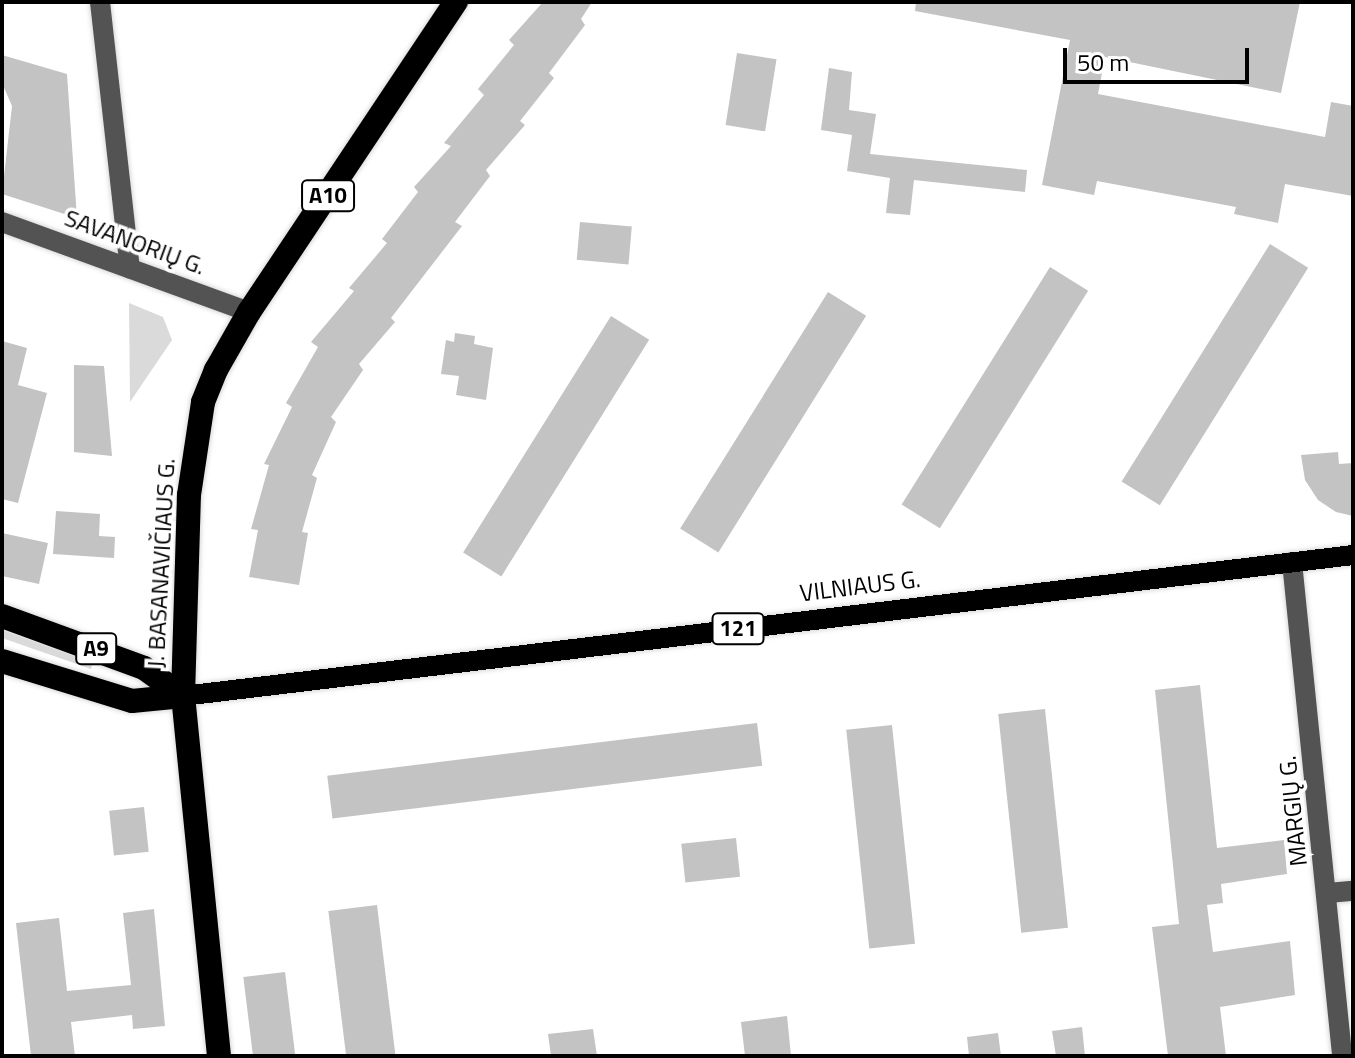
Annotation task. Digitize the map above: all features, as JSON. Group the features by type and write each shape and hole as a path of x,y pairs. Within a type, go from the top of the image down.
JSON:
{"highway":[{"name":"J. BASANAVIČIAUS G.","path":"219,1056 183,696 189,495 203,402 216,370 249,312 456,2"},
{"name":"A9","path":"2,616 144,668 183,696"},
{"name":"VILNIAUS G.","path":"2,661 132,701 183,696"}],"main road":[{"name":"VILNIAUS G.","path":"183,696 1353,555"}],"street":[{"path":"100,2 130,268"},
{"name":"SAVANORIŲ G.","path":"2,222 249,312"},
{"name":"MARGIŲ G.","path":"1292,562 1328,893 1342,1056"},
{"path":"1328,893 1353,891"}],"shaded area":[{"path":"129,303 163,317 172,340 130,402"},
{"path":"2,630 93,663 91,669 2,638"}],"building":[{"path":"543,2 592,2 581,19 585,25 549,73 554,78 520,121 525,125 486,170 490,176 455,222 462,226 391,318 395,322 359,364 363,370 331,417 336,422 312,475 317,478 302,532 308,533 299,585 249,577 258,530 251,529 269,465 264,464 292,407 286,403 318,347 311,342 354,291 349,288 387,243 382,239 418,192 414,187 451,146 444,143 484,95 478,89 514,45 509,40"},
{"path":"916,2 1300,2 1281,93 1105,57 1098,94 1325,137 1331,102 1353,106 1353,196 1285,184 1278,223 1234,214 1236,207 1097,181 1094,195 1042,185 1070,40 915,11"},
{"path":"737,53 777,59 765,131 726,125"},
{"path":"2,55 67,74 77,218 2,194 12,106 2,83"},
{"path":"829,68 852,72 849,110 876,114 870,154 1027,170 1025,192 914,180 910,215 886,213 890,178 847,171 852,135 821,130"},
{"path":"580,222 632,227 628,264 577,260"},
{"path":"1270,244 1308,268 1160,505 1122,481"},
{"path":"1050,267 1088,291 940,528 902,504"},
{"path":"828,292 866,316 718,552 680,529"},
{"path":"611,316 649,340 501,576 463,553"},
{"path":"455,333 475,336 474,344 493,348 486,400 456,395 459,376 441,374 446,340 454,342"},
{"path":"2,341 27,348 18,385 47,393 18,503 2,499"},
{"path":"74,365 104,366 112,456 74,452"},
{"path":"1338,452 1339,464 1353,463 1353,516 1336,512 1318,500 1305,480 1301,455"},
{"path":"56,511 100,514 99,536 115,537 114,558 53,554"},
{"path":"2,533 48,543 39,584 2,576"},
{"path":"1200,685 1217,848 1284,840 1287,874 1221,884 1223,903 1207,905 1213,952 1290,941 1295,995 1220,1007 1226,1056 1168,1056 1152,927 1179,924 1155,690"},
{"path":"1045,709 1068,928 1021,933 998,714"},
{"path":"757,723 762,766 332,818 327,776"},
{"path":"892,725 915,944 869,949 846,730"},
{"path":"144,807 149,852 114,855 109,811"},
{"path":"736,838 740,877 685,883 681,844"},
{"path":"377,905 396,1056 346,1056 328,911"},
{"path":"154,909 165,1026 133,1029 132,1015 71,1022 75,1056 31,1056 16,923 59,918 67,991 131,985 123,913"},
{"path":"285,972 295,1056 253,1056 243,977"},
{"path":"787,1016 791,1056 745,1056 741,1022"},
{"path":"1082,1027 1085,1056 1056,1056 1052,1031"},
{"path":"593,1029 597,1056 551,1056 548,1034"},
{"path":"998,1033 1001,1056 969,1056 967,1037"}]}
